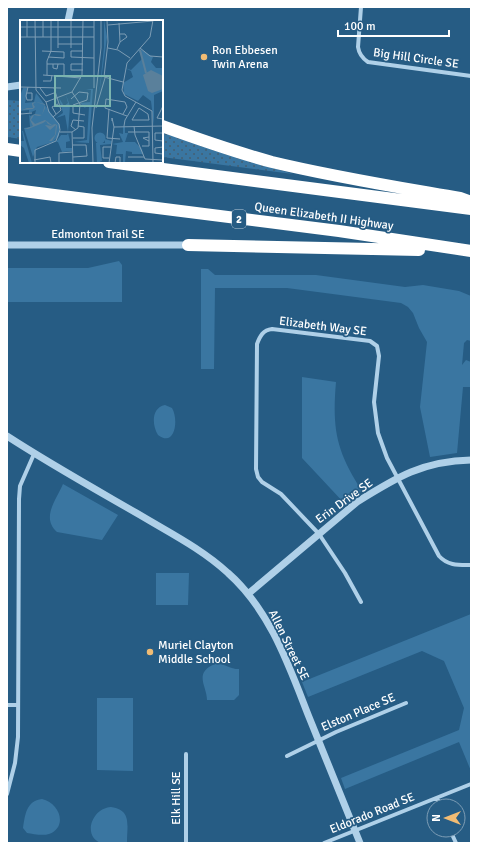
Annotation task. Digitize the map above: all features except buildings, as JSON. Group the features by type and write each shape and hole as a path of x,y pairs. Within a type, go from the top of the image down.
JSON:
{"highway":[{"path":"163,126 219,146 270,161 323,174 460,198 471,202"},
{"path":"7,149 20,151"},
{"path":"117,163 471,209"},
{"name":"Queen Elizabeth II Highway","path":"7,189 340,231 470,251"},
{"path":"188,245 470,251"}],"street":[{"path":"68,20 71,7"},
{"name":"Big Hill Circle SE","path":"360,7 358,52 368,62 471,76"},
{"path":"7,87 20,85"},
{"name":"Edmonton Trail SE","path":"7,245 188,245"},
{"name":"Elizabeth Way SE","path":"319,534 281,494 262,482 256,472 257,344 259,338 267,330 272,329 370,341 377,346 379,356 374,402 378,433 387,458 398,478"},
{"name":"Allen Street SE","path":"7,436 34,454 184,540 209,557 229,574 248,594 263,614 274,635 319,740 360,843"},
{"path":"7,794 17,750 18,737 20,486 34,454"},
{"name":"Erin Drive SE","path":"248,594 357,502 398,478 426,466 443,462 471,460"},
{"path":"398,478 442,560 451,564 471,565"},
{"path":"319,534 345,573 361,602"},
{"name":"Elston Place SE","path":"287,756 319,740 406,703"},
{"path":"7,705 18,705"},
{"name":"Elk Hill SE","path":"186,754 186,843"},
{"name":"Eldorado Road SE","path":"437,798 471,784"},
{"name":"Eldorado Road SE","path":"324,843 426,802"}],"shaded area":[{"path":"7,100 20,101 20,139 7,137"},
{"path":"163,131 196,144 293,174 163,157"},
{"path":"119,261 122,265 122,302 7,302 7,268 88,268"},
{"path":"201,269 208,269 215,275 316,275 405,287 423,285 459,291 471,296 471,341 467,340 464,343 462,365 466,360 471,362 471,387 463,387 457,453 430,457 420,407 427,342 413,313 408,307 401,303 287,288 215,288 214,369 201,369"},
{"path":"302,377 336,382 335,413 338,439 346,464 362,491 345,504 302,458"},
{"path":"165,405 172,408 175,419 174,431 168,438 158,435 154,422 155,413 160,407"},
{"path":"63,484 118,515 102,540 57,532 52,527 50,521 51,509"},
{"path":"156,573 189,573 188,605 156,605"},
{"path":"471,614 471,771 459,742 345,789 341,778 459,730 464,708 444,661 422,651 308,697 302,682"},
{"path":"215,664 222,664 239,669 239,695 234,700 207,700 203,680 204,671"},
{"path":"97,698 133,698 133,771 97,770"},
{"path":"42,799 48,801 57,810 60,821 58,826 55,831 47,835 27,833 23,828 27,809 37,800"},
{"path":"111,807 122,811 127,819 126,843 101,843 92,835 91,829 94,817 104,809"}],"place":[{"name":"Ron Ebbesen Twin Arena","path":"204,57"},
{"name":"Muriel Clayton Middle School","path":"150,652"}]}
